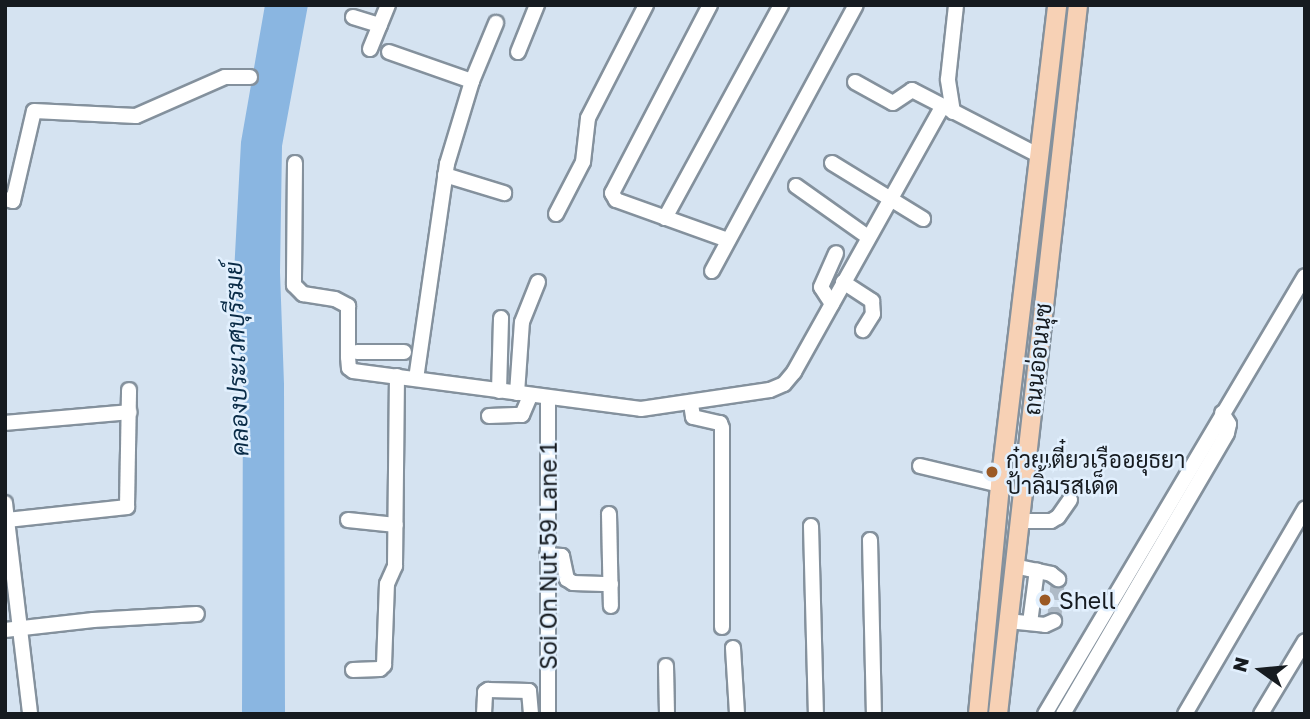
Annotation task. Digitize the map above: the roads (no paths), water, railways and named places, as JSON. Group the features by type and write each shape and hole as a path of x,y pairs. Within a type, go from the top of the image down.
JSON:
{"main road":[{"name":"ถนนอ่อนนุช","path":"978,714 1000,485 1057,5"},
{"name":"ถนนอ่อนนุช","path":"998,714 1078,5"},
{"path":"1030,223 1051,226"}],"street":[{"path":"370,49 388,5"},
{"path":"518,52 537,5"},
{"path":"556,214 583,162 588,118 646,5"},
{"path":"710,5 612,193 616,200 728,240"},
{"path":"665,218 781,5"},
{"path":"712,271 856,5"},
{"path":"295,163 294,285 303,294 335,299 348,306 349,368 641,409 691,404 770,390 784,384 794,372 889,199 947,109 956,5"},
{"path":"353,17 380,26"},
{"path":"416,379 446,171 472,82 496,23"},
{"path":"389,52 472,82"},
{"path":"5,199 13,201 34,111 136,116 225,77 250,77"},
{"path":"855,82 893,103 912,90 1038,155"},
{"path":"832,163 923,219"},
{"path":"446,171 504,193"},
{"path":"796,186 868,237"},
{"path":"832,303 821,287 836,253"},
{"path":"1045,714 1305,276"},
{"path":"489,416 522,415 522,322 538,282"},
{"path":"843,282 872,301 873,314 863,330"},
{"path":"499,391 501,318"},
{"path":"356,352 404,352"},
{"path":"380,374 382,352"},
{"path":"353,670 380,669 384,665 387,584 395,566 397,376"},
{"path":"7,520 127,507 129,390"},
{"name":"Soi On Nut 59 Lane 1","path":"548,398 548,714"},
{"path":"691,404 693,417 720,423 722,428 722,627"},
{"path":"5,423 130,412"},
{"path":"1063,714 1227,433 1229,424 1222,413"},
{"path":"920,466 1000,485"},
{"path":"1018,521 1051,521 1058,517 1070,500"},
{"path":"5,503 12,629 30,714"},
{"path":"1185,714 1305,509"},
{"path":"609,514 611,606"},
{"path":"348,520 396,525"},
{"path":"811,526 816,714"},
{"path":"870,540 874,714"},
{"path":"547,555 562,556 567,579 573,583 611,584"},
{"path":"1014,566 1037,570 1058,579"},
{"path":"1030,623 1037,570"},
{"path":"12,629 197,614"},
{"path":"1007,621 1049,624 1054,621"},
{"path":"1261,714 1305,640"},
{"path":"733,649 737,714"},
{"path":"666,666 667,714"},
{"path":"484,714 485,692 488,690 529,691 531,714"}],"water":[{"path":"265,5 308,5 282,146 280,272 284,384 285,714 242,714 243,383 233,292 241,142"}],"tunnel":[{"path":"1054,621 1058,579"}],"place":[{"name":"ก๋วยเตี๋ยวเรืออยุธยา ป้าลิ้มรสเด็ด","path":"992,472"},
{"name":"Shell","path":"1045,600"}],"water label":[{"name":"คลองประเวศบุรีรมย์","path":"236,359"}]}
